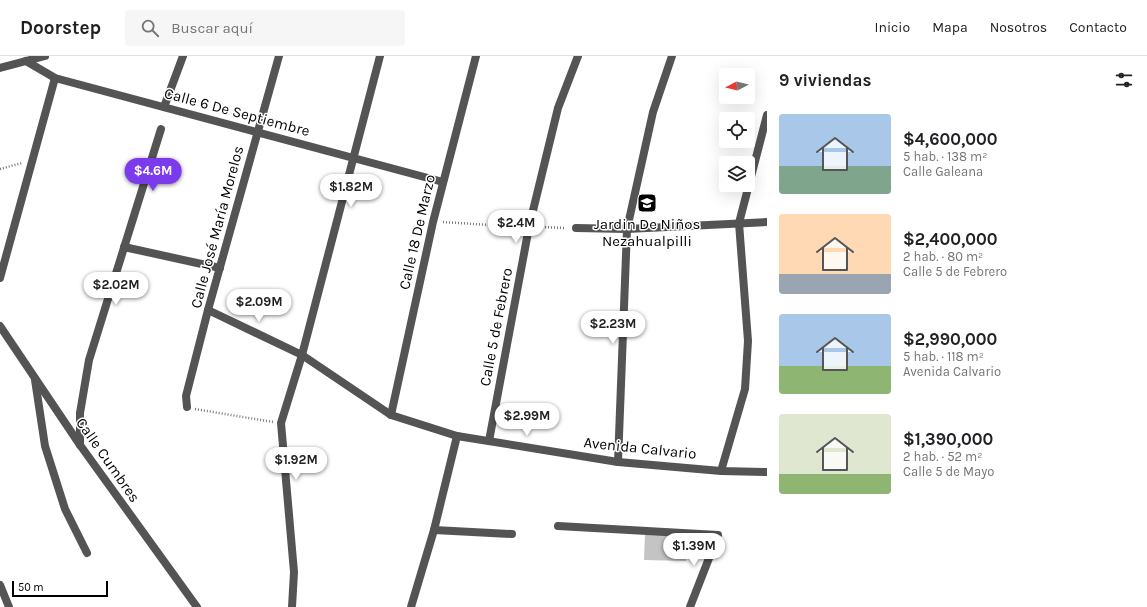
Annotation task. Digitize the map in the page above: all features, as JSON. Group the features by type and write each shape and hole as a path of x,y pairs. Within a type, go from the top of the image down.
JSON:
{"street":[{"path":"0,68 45,56"},
{"path":"164,107 183,56"},
{"name":"Calle José María Morelos","path":"187,407 186,396 208,310 279,56"},
{"path":"292,607 294,572 281,423 302,355 380,56"},
{"name":"Calle 18 De Marzo","path":"391,415 433,222 476,56"},
{"name":"Calle 5 de Febrero","path":"489,442 529,227 558,108 578,56"},
{"path":"618,462 627,229 653,112 672,56"},
{"name":"Calle 6 De Septiembre","path":"26,61 55,78 258,131 443,182"},
{"path":"0,278 30,161 55,78"},
{"path":"720,470 745,389 748,341 739,223 767,115"},
{"path":"80,445 80,413 89,360 138,207 161,129"},
{"path":"576,228 627,229 767,222"},
{"path":"124,248 220,268"},
{"name":"Avenida Calvario","path":"208,310 302,355 391,415 458,436 618,462 767,472"},
{"name":"Calle Cumbres","path":"0,326 80,445 197,607"},
{"path":"35,378 45,446 65,509 88,553"},
{"path":"411,607 434,530 458,436"},
{"path":"558,526 718,535 690,607"},
{"path":"434,530 512,534"},
{"path":"0,585 9,607"}],"path":[{"path":"0,170 30,161"},
{"path":"433,222 576,228"},
{"path":"187,407 281,423"}],"building":[{"path":"645,534 686,535 686,561 644,560"}],"place":[{"name":"Jardin De Niños Nezahualpilli","path":"647,203"}]}
